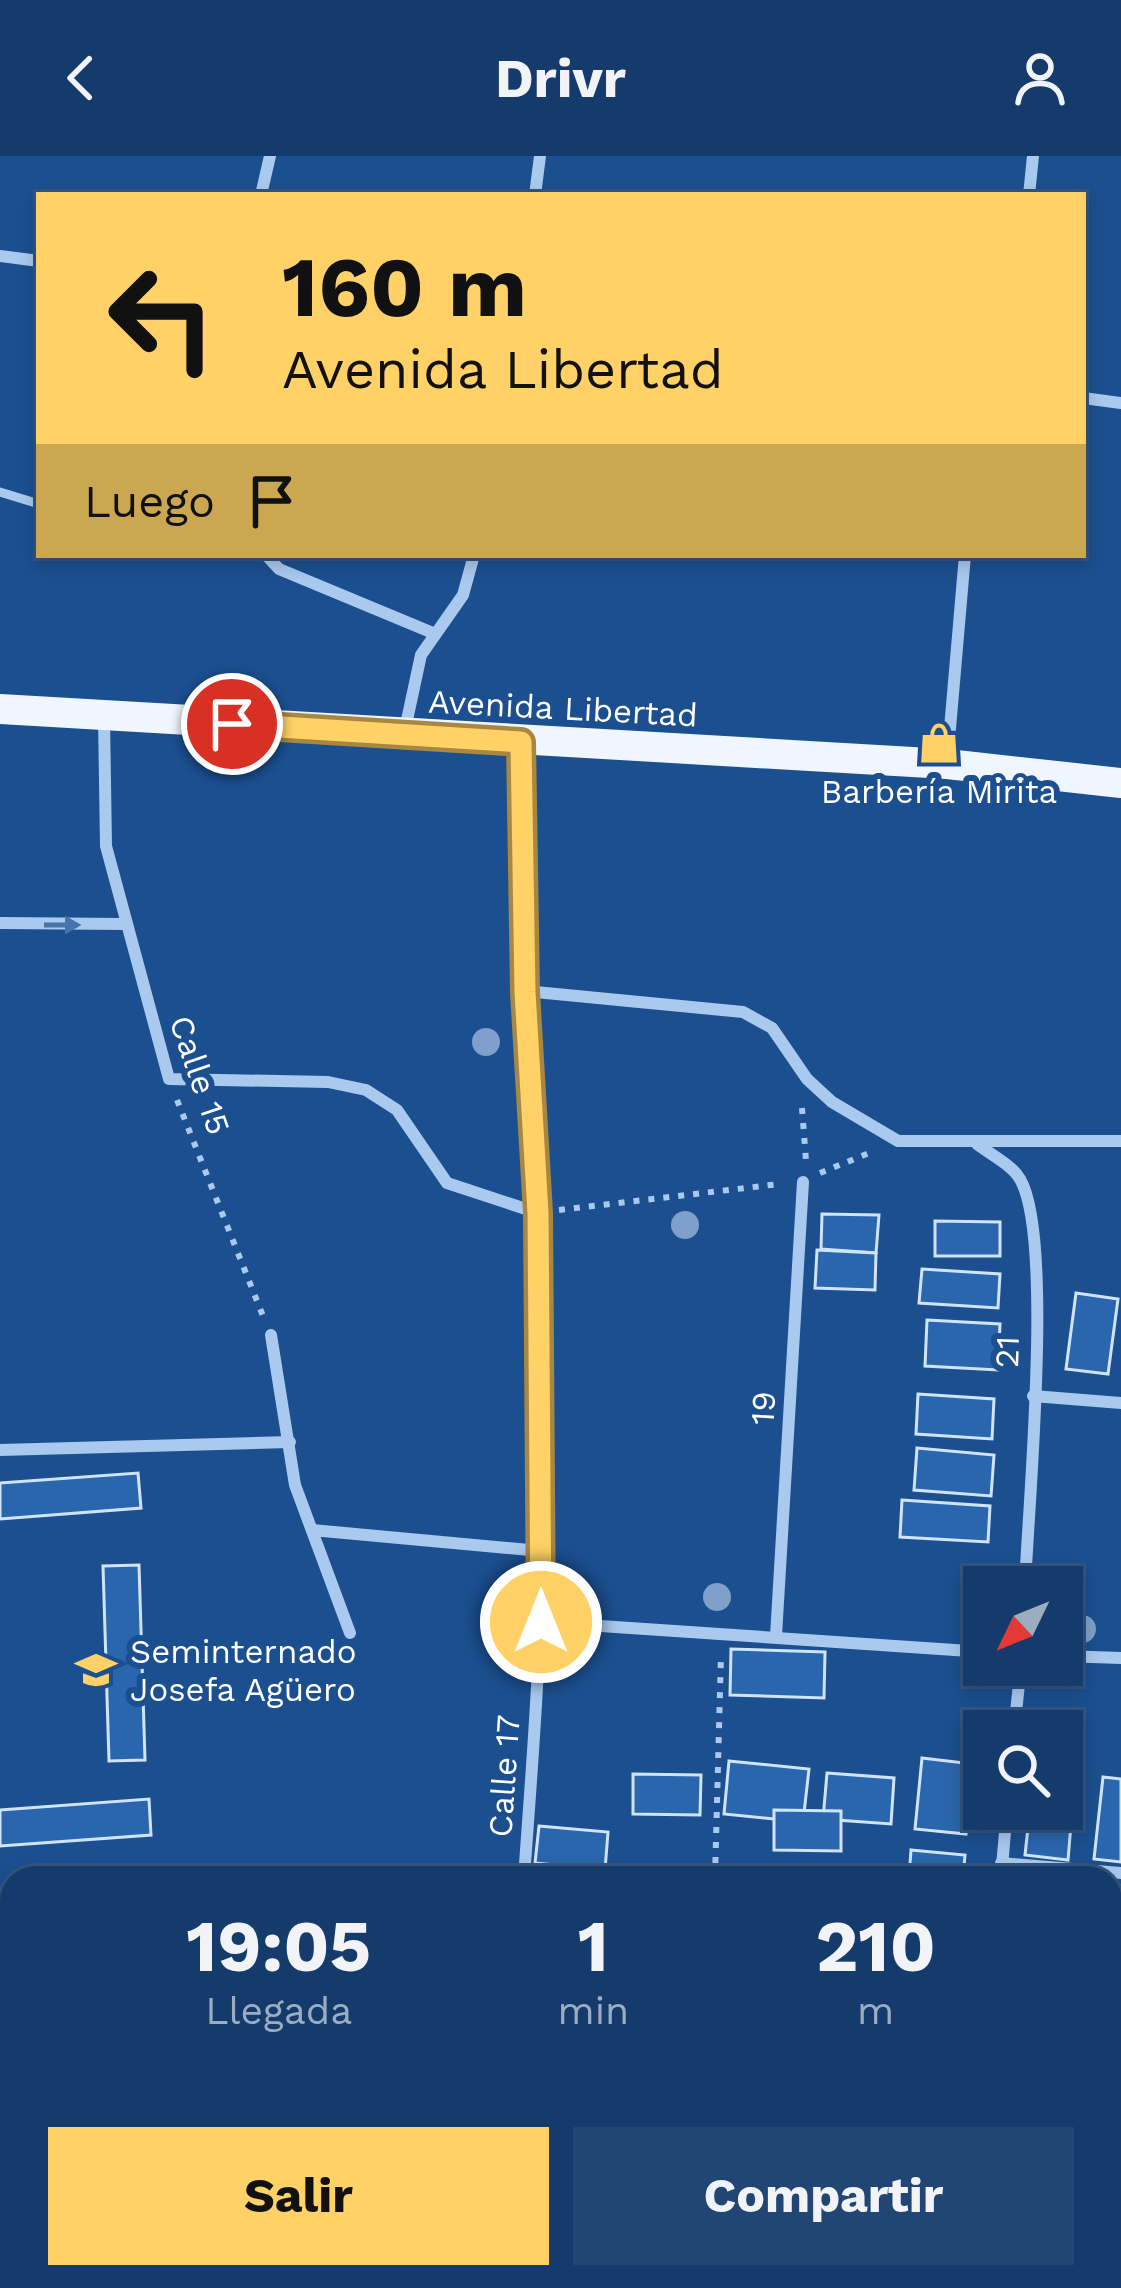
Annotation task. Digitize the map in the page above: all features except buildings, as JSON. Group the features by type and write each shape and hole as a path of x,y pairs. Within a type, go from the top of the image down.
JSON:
{"main road":[{"name":"Avenida Libertad","path":"0,709 946,764 1121,783"}],"street":[{"path":"262,192 271,156"},
{"path":"535,192 540,156"},
{"path":"1029,192 1033,156"},
{"path":"0,256 36,261"},
{"path":"1086,398 1121,403"},
{"path":"265,558 433,633"},
{"path":"404,734 421,655 464,595 473,558"},
{"path":"946,764 965,558"},
{"name":"Calle 15","path":"104,716 106,846 169,1079"},
{"name":"Calle 17","path":"521,742 525,992 538,1213 541,1551 541,1622 525,1866"},
{"path":"0,923 124,924"},
{"path":"525,992 743,1012 772,1028 807,1079 832,1102 898,1141 1121,1142"},
{"path":"169,1079 328,1082 366,1090 397,1110 447,1184 538,1213"},
{"name":"21","path":"976,1143 1019,1176 1032,1212 1037,1267 1026,1566"},
{"name":"19","path":"776,1636 803,1182"},
{"path":"271,1335 295,1485 350,1633"},
{"path":"1033,1396 1121,1403"},
{"path":"0,1450 290,1442"},
{"path":"312,1530 541,1551"},
{"path":"541,1622 963,1650"},
{"path":"1083,1657 1121,1658"},
{"path":"1001,1866 1005,1830"}],"lane":[{"path":"0,492 36,503"}],"path":[{"path":"791,1052 806,1142 803,1182"},
{"name":"Calle 15","path":"169,1079 271,1335"},
{"path":"538,1213 803,1182 898,1141"},
{"path":"715,1866 722,1632"}],"place":[{"name":"Barbería Mirita","path":"939,743"},
{"name":"Seminternado Josefa Agüero","path":"96,1670"}],"route":[{"path":"232,724 521,742 525,992 538,1213 541,1622"}]}
